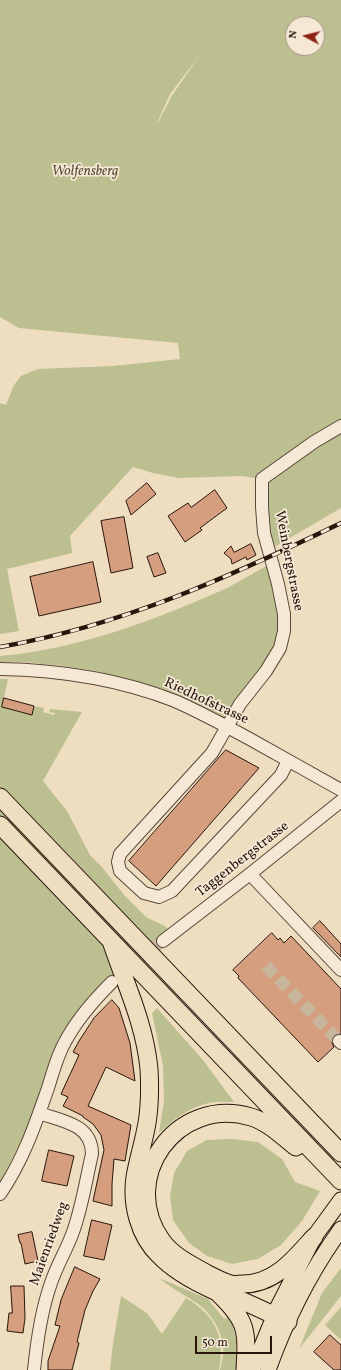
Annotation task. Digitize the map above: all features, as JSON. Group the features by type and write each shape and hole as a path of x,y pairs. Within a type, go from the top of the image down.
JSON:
{"highway":[{"path":"0,797 341,1152"},
{"path":"0,825 110,938 338,1178"},
{"path":"110,938 139,1018 147,1055 150,1082 147,1124 135,1178 135,1199 138,1219 143,1232 158,1255 179,1272 224,1288 283,1314"},
{"path":"245,1370 247,1345 243,1324 224,1288 176,1255 163,1241 154,1225 148,1205 148,1184 153,1162 160,1149 170,1137 188,1123 207,1116 226,1113 257,1119 266,1124 338,1178"},
{"path":"224,1288 255,1283 272,1277 288,1266 314,1237"}],"main road":[{"path":"268,1370 283,1314 314,1237 341,1200"},
{"path":"252,1370 283,1314 341,1229"}],"street":[{"name":"Weinbergstrasse","path":"224,730 240,704 273,662 280,648 284,631 282,606 264,533 262,479 314,442 341,426"},
{"name":"Riedhofstrasse","path":"0,669 54,671 90,677 126,685 174,701 224,730 288,760 341,790"},
{"path":"224,730 212,753 120,854 118,862 120,871 144,893 159,897 172,891 281,774 288,760"},
{"name":"Taggenbergstrasse","path":"163,941 341,801"},
{"path":"250,874 341,970"},
{"path":"0,1194 21,1160 64,1043 76,1022 112,982"},
{"name":"Maienriedweg","path":"34,1370 38,1334 44,1306 51,1282 73,1233 92,1154 92,1146 84,1131 76,1126 39,1114"}],"green space":[{"name":"Wolfensberg","path":"0,0 341,0 341,508 276,546 271,541 262,479 242,476 179,478 133,467 70,536 72,553 7,569 19,631 0,634 0,403 6,405 14,385 21,376 38,369 113,366 180,359 178,343 19,328 0,317","holes":["199,56 171,97 157,123 170,94"]},
{"path":"272,563 284,631 226,726 150,686 96,671 25,662 0,662 0,656 59,647 88,640 144,622 227,588"},
{"path":"0,679 8,679 2,706 32,714 34,706 44,708 43,712 54,715 55,713 49,712 50,709 82,712 43,781 67,811 90,855 101,866 125,896 146,917 165,926 172,934 132,965 77,1022 0,1194"},
{"path":"157,1008 203,1060 234,1102 212,1102 202,1105 176,1119 159,1133 164,1101 163,1066 152,1013"},
{"path":"232,1139 258,1142 282,1159 295,1182 320,1191 302,1221 281,1245 258,1259 232,1264 207,1256 189,1243 173,1220 170,1196 174,1173 187,1151 207,1140"},
{"path":"341,1268 341,1296 299,1349 322,1293"},
{"path":"159,1278 208,1299 224,1319 230,1317 236,1338 236,1370 220,1370 223,1351 222,1339 215,1322 207,1312 198,1304"},
{"path":"121,1296 147,1313 162,1334 186,1298 196,1305 211,1320 216,1328 221,1347 219,1370 110,1370"},
{"path":"341,1307 341,1340 325,1325"}],"building":[{"path":"147,483 156,494 131,515 126,501"},
{"path":"215,490 227,508 200,528 202,530 185,542 168,516 188,503 191,507"},
{"path":"124,517 133,568 111,573 101,521"},
{"path":"251,544 256,555 247,560 246,557 232,564 231,559 224,553 231,546 234,552"},
{"path":"158,553 166,573 154,577 147,557"},
{"path":"93,562 101,602 39,616 30,577"},
{"path":"4,698 34,706 32,715 2,707"},
{"path":"226,750 259,768 156,886 129,861"},
{"path":"320,921 341,944 341,957 313,928"},
{"path":"272,933 278,940 280,938 284,943 291,936 341,989 341,1034 333,1036 332,1043 334,1047 318,1062 238,978 239,976 233,970"},
{"path":"112,1000 119,1008 130,1043 135,1081 106,1067 88,1106 131,1125 125,1161 114,1159 112,1206 93,1201 104,1150 101,1135 93,1124 83,1116 63,1106 68,1097 61,1094 79,1055 73,1052 94,1018"},
{"path":"49,1150 74,1156 67,1186 42,1181"},
{"path":"92,1220 112,1225 104,1260 84,1256"},
{"path":"32,1232 38,1261 25,1264 18,1235"},
{"path":"75,1267 100,1279 85,1310 72,1370 48,1370 48,1361 60,1326 55,1325 61,1300"},
{"path":"11,1286 24,1286 25,1318 23,1333 7,1331 9,1313 12,1313"},
{"path":"330,1335 341,1345 341,1370 334,1370 314,1352"}],"tunnel":[{"path":"127,969 163,941"},
{"path":"266,966 339,1041"}],"railway":[{"path":"0,647 46,638 90,626 175,597 258,562 341,523"}]}
